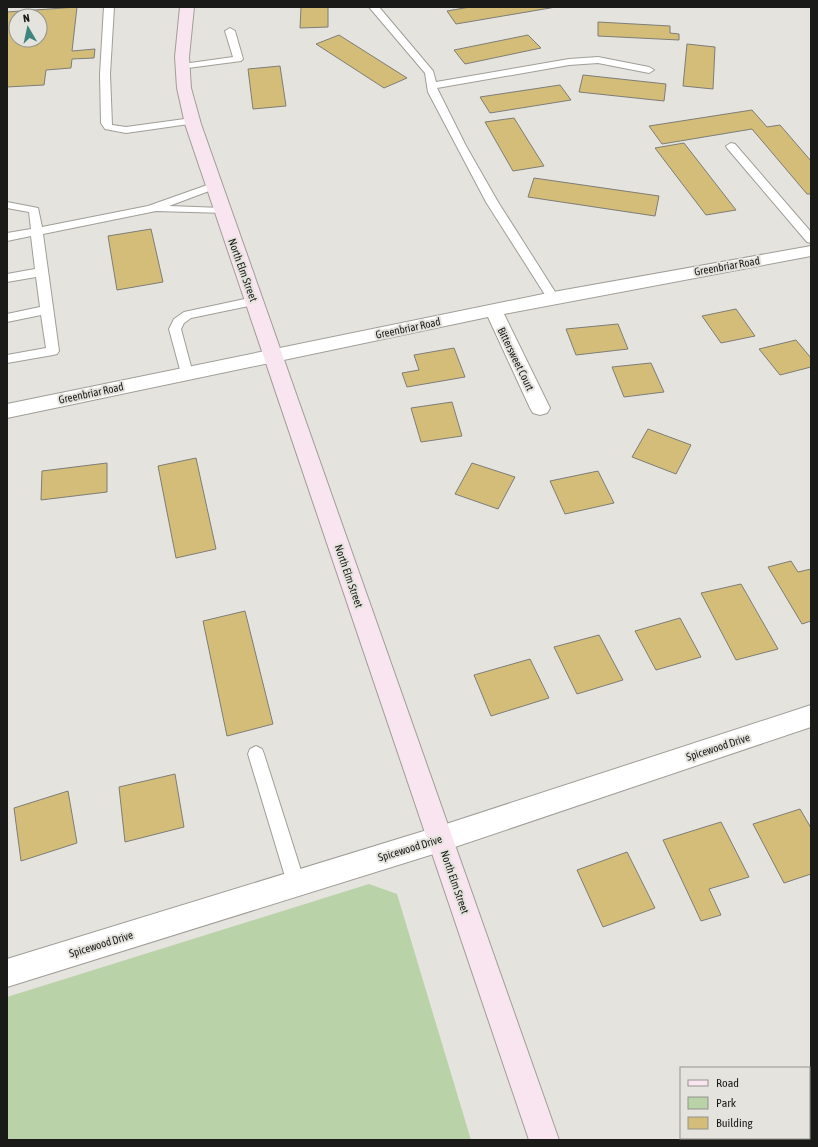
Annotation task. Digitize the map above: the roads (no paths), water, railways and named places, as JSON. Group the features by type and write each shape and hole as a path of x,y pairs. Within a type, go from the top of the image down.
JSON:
{"main road":[{"name":"North Elm Street","path":"187,7 183,67 184,88 192,121 213,186 274,356 544,1140"}],"street":[{"name":"Greenbriar Road","path":"7,411 553,298 811,251"},
{"name":"Bittersweet Court","path":"493,310 540,408"},
{"name":"Spicewood Drive","path":"7,973 440,838 811,716"}],"lane":[{"path":"109,7 105,96 106,123 109,127 126,130 192,121"},
{"path":"374,7 430,72 433,92 492,202 553,298"},
{"path":"183,67 238,59 230,31"},
{"path":"432,86 569,62 598,60 649,70"},
{"path":"731,146 811,239"},
{"path":"7,237 151,209 213,186"},
{"path":"7,205 34,210 46,310 53,351 7,359"},
{"path":"151,209 222,211"},
{"path":"7,278 41,272"},
{"path":"187,374 175,329 179,320 188,315 254,301"},
{"path":"7,318 46,310"},
{"path":"256,754 296,883"}]}
